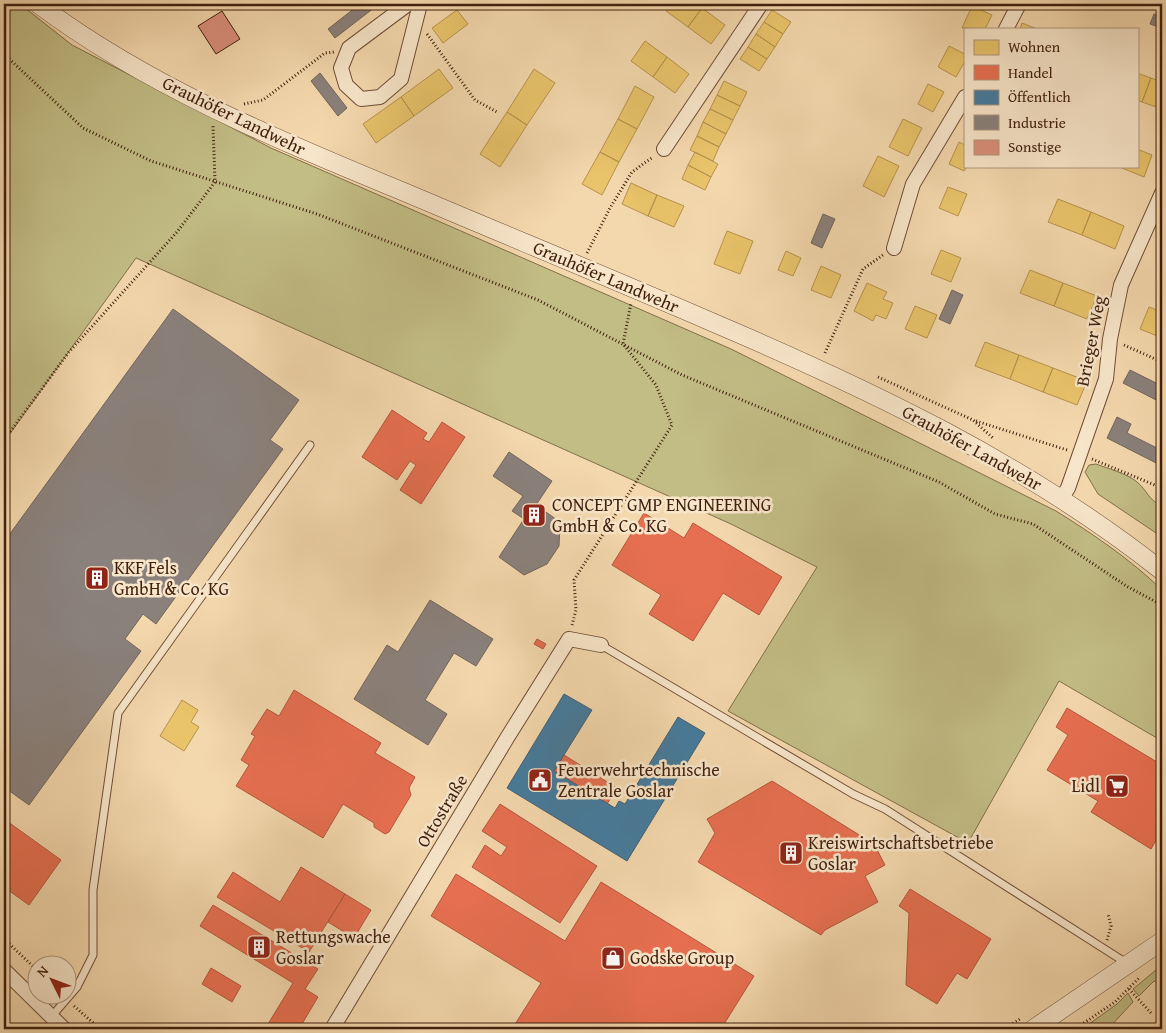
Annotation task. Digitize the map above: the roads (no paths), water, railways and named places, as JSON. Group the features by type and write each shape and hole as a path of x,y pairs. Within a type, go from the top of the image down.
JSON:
{"street":[{"name":"Grauhöfer Landwehr","path":"38,4 92,42 213,108 338,164 816,366 892,403 954,435 1061,499 1162,571"},
{"path":"408,4 349,48 341,68 346,84 361,99 380,96 401,79 420,4"},
{"path":"664,149 761,4"},
{"path":"1007,28 1019,4"},
{"path":"894,248 913,184 964,99"},
{"name":"Brieger Weg","path":"1061,499 1068,488 1106,379 1110,339 1122,285 1162,192"},
{"name":"Ottostraße","path":"332,1029 507,738 569,640 601,645"},
{"path":"1033,1029 1162,941"},
{"path":"4,970 64,1029"}],"lane":[{"path":"51,1017 77,987 92,955 93,890 118,714 310,445"},
{"path":"601,645 853,794 884,808 1129,964"},
{"path":"4,1024 10,1029"}],"place":[{"name":"CONCEPT GMP ENGINEERING GmbH & Co. KG","path":"534,515"},
{"name":"KKF Fels GmbH & Co. KG","path":"97,578"},
{"name":"Feuerwehrtechnische Zentrale Goslar","path":"540,780"},
{"name":"Lidl","path":"1117,786"},
{"name":"Kreiswirtschaftsbetriebe Goslar","path":"791,853"},
{"name":"Rettungswache Goslar","path":"259,947"},
{"name":"Godske Group","path":"613,958"}]}
